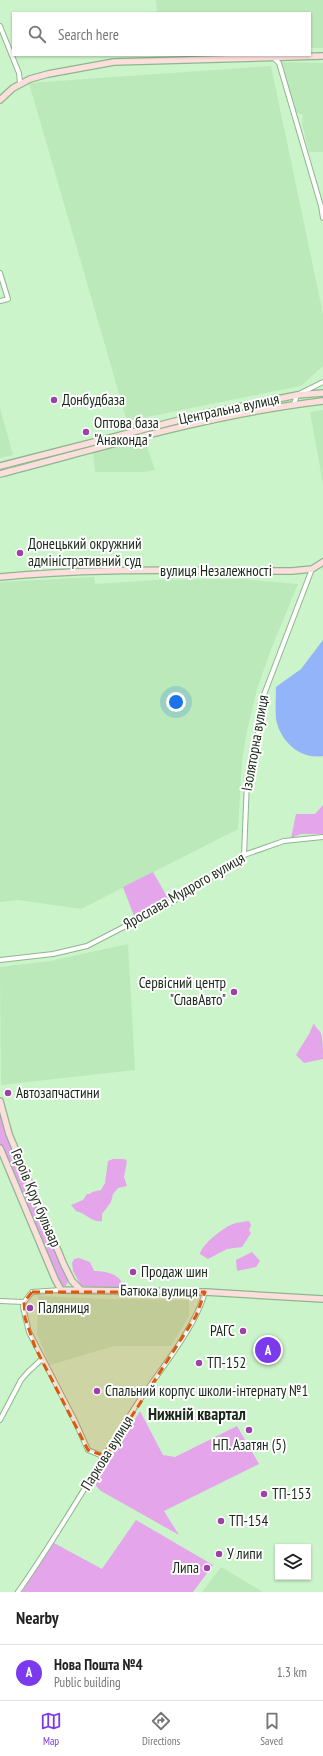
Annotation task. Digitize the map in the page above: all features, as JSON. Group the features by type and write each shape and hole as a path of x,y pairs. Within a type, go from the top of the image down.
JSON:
{"street":[{"path":"0,26 12,54"},
{"path":"13,56 20,73 20,83"},
{"path":"0,100 20,83 48,74 114,62 323,56"},
{"path":"274,58 279,63 321,206 323,218"},
{"path":"0,273 8,299 0,301"},
{"path":"294,404 297,396 323,382"},
{"name":"Центральна вулиця","path":"0,466 203,414 297,396 321,393"},
{"name":"Центральна вулиця","path":"0,474 154,434 294,404 323,401"},
{"path":"312,569 323,562"},
{"name":"вулиця Незалежності","path":"0,577 92,570 292,572 312,569"},
{"name":"Ізоляторна вулиця","path":"244,855 247,781 257,744 260,705 312,569"},
{"name":"Ярослава Мудрого вулиця","path":"0,960 53,954 87,946 174,901 244,855 284,841 323,837"},
{"name":"Героїв Крут бульвар","path":"0,1101 9,1134 64,1265 72,1281 80,1289"},
{"name":"Героїв Крут бульвар","path":"0,1148 56,1283 61,1290"},
{"name":"Батюка вулиця","path":"24,1302 32,1292 80,1289 205,1292 323,1299"},
{"name":"Паркова вулиця","path":"18,1592 103,1461 137,1405 196,1316 205,1292"},
{"path":"0,1301 24,1302 24,1318 42,1359 76,1423 88,1450 100,1455 103,1461"},
{"path":"0,1420 21,1380 42,1359"}],"highlighted area":[{"path":"32,1292 205,1292 196,1316 103,1461 102,1455 88,1450 35,1347 25,1318 24,1302"}],"shaded area":[{"path":"156,0 323,0 323,48 311,48 311,12 157,12"},
{"path":"281,62 323,63 323,152 309,152 302,124 303,115 295,112"},
{"path":"271,66 323,314 323,366 301,386 127,421 29,83"},
{"path":"0,408 13,455 0,458"},
{"path":"323,410 323,484 310,412"},
{"path":"145,441 155,470 145,472 95,472 93,452"},
{"path":"94,577 95,584 155,580 240,579 298,584 272,647 257,689 247,731 242,761 238,829 81,909 18,900 0,902 0,582"},
{"path":"323,805 323,834 301,834 291,838 296,814 315,814"},
{"path":"153,872 169,900 137,917 134,916 123,887"},
{"path":"128,944 135,1070 1,1085 0,967 50,961"},
{"path":"314,1023 321,1033 323,1042 323,1059 304,1063 296,1055"},
{"path":"0,1105 7,1135 68,1281 66,1286 62,1286 59,1283 0,1145"},
{"path":"113,1159 124,1159 127,1161 124,1177 127,1186 118,1188 113,1194 111,1202 102,1214 102,1221 95,1221 76,1211 71,1205 83,1200 87,1194 101,1190 105,1183 108,1161"},
{"path":"249,1221 251,1225 249,1230 251,1233 242,1247 227,1249 208,1259 200,1254 204,1246 224,1229 235,1223"},
{"path":"252,1252 260,1261 256,1267 237,1271 236,1260"},
{"path":"79,1258 90,1262 94,1271 113,1274 119,1278 121,1281 119,1289 81,1286 73,1271 72,1263 74,1259"},
{"path":"38,1296 189,1300 189,1316 171,1346 114,1346 50,1365 37,1334"},
{"path":"140,1411 163,1455 175,1457 237,1426 259,1464 164,1511 179,1535 101,1491 96,1486 96,1480"},
{"path":"136,1520 213,1565 193,1592 22,1592 54,1543 102,1569"},
{"path":"221,1567 263,1592 202,1592"}],"water":[{"path":"323,640 323,756 315,756 299,752 292,747 282,735 276,719 276,687 301,669"}],"place":[{"name":"Донбудбаза","path":"54,400"},
{"name":"Оптова база \"Анаконда\"","path":"86,432"},
{"name":"Донецький окружний адміністративний суд","path":"20,553"},
{"name":"Сервісний центр \"СлавАвто\"","path":"234,992"},
{"name":"Автозапчастини","path":"8,1093"},
{"name":"Продаж шин","path":"133,1272"},
{"name":"Паляниця","path":"30,1308"},
{"name":"РАГС","path":"243,1331"},
{"name":"Нова Пошта №4","path":"268,1350"},
{"name":"ТП-152","path":"199,1363"},
{"name":"Спальний корпус школи-інтернату №1","path":"97,1391"},
{"name":"НП. Азатян (5)","path":"249,1430"},
{"name":"ТП-153","path":"264,1494"},
{"name":"ТП-154","path":"221,1521"},
{"name":"У липи","path":"219,1554"},
{"name":"Липа","path":"207,1568"}],"district":[{"name":"Нижній квартал","path":"197,1414"}]}
